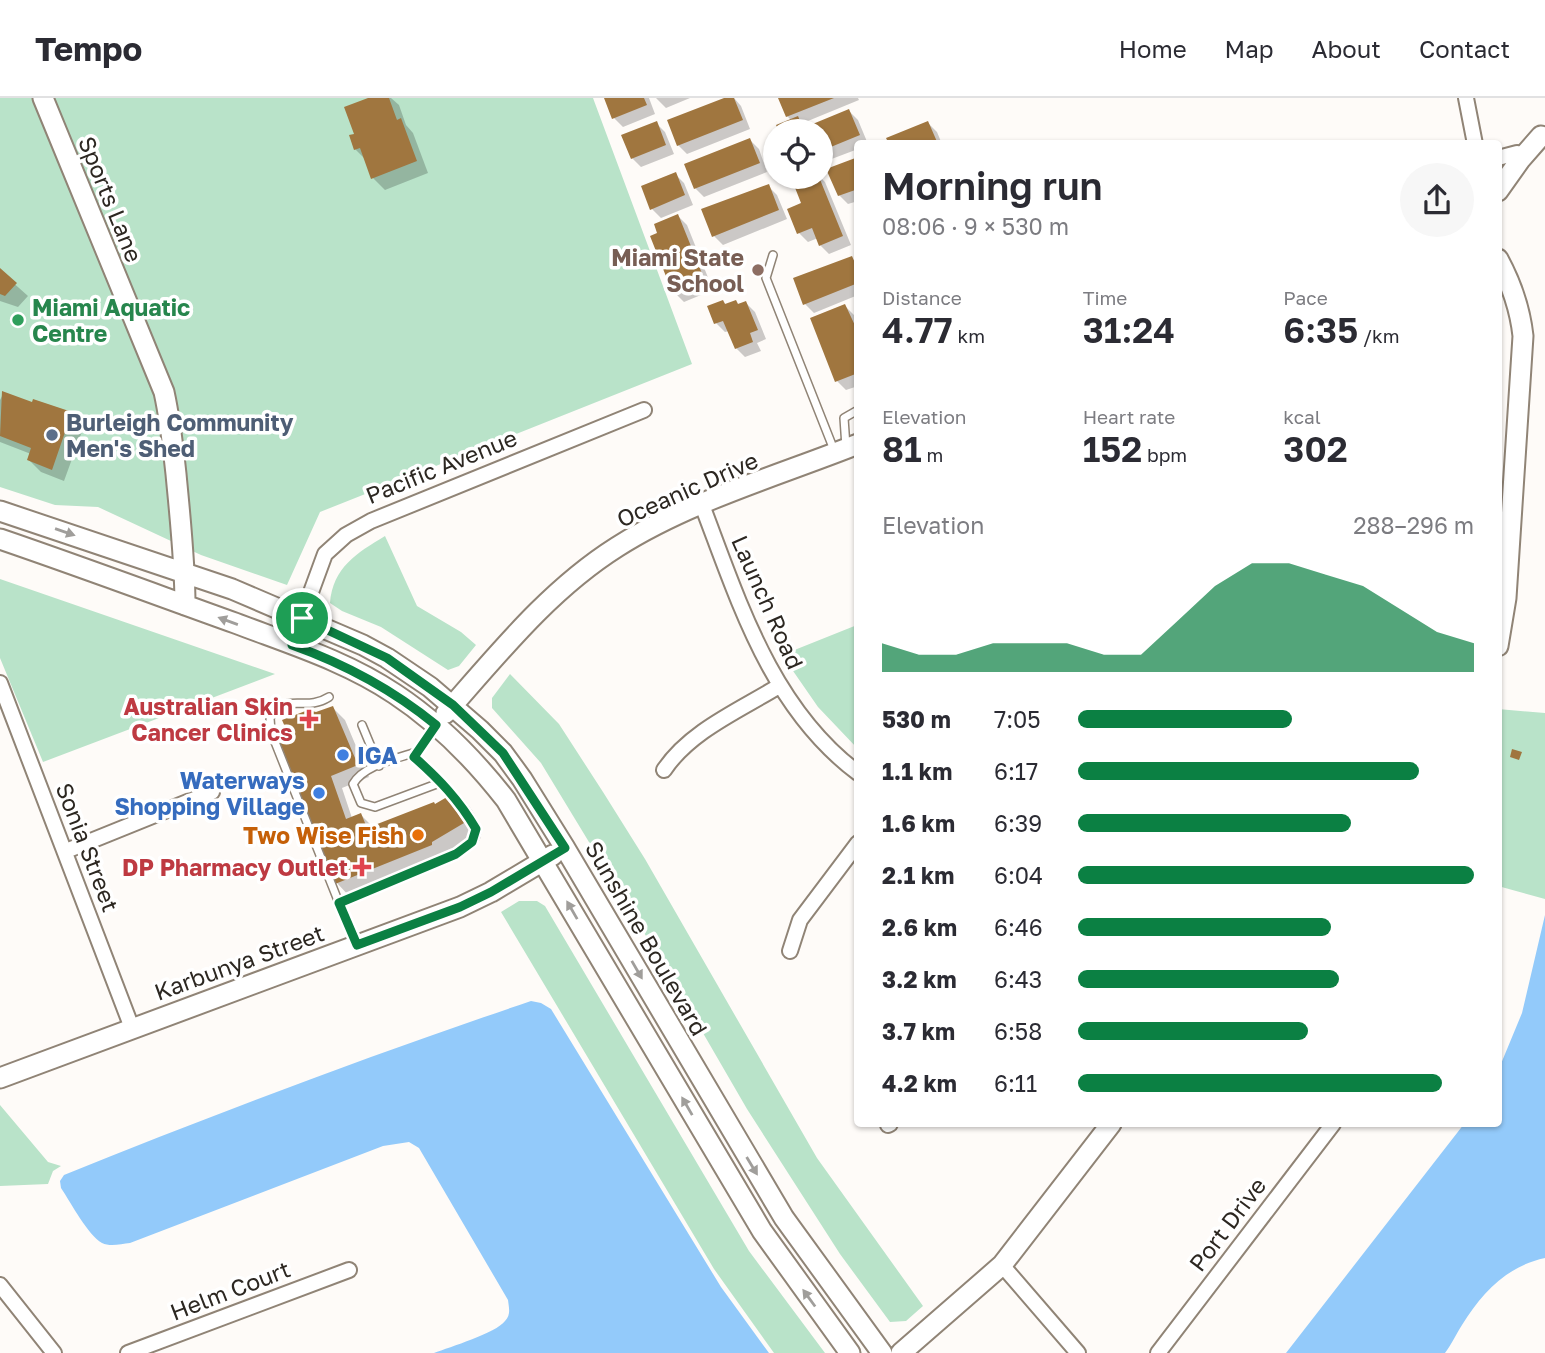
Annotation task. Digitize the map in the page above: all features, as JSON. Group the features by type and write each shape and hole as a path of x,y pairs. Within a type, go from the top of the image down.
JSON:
{"main road":[{"name":"Sports Lane","path":"43,98 164,392 171,432 186,605"},
{"path":"1508,155 1543,135"},
{"path":"1502,185 1543,135"},
{"path":"1502,267 1517,303 1523,336 1506,598 1502,622"},
{"path":"1502,284 1517,303"},
{"name":"Oceanic Drive","path":"436,725 525,623 568,583 617,547 702,505 850,449"},
{"path":"0,511 185,573 302,618"},
{"path":"0,539 328,658 370,679 417,709 461,748 500,792 762,1231 850,1353"},
{"name":"Sunshine Boulevard","path":"302,618 387,658 453,705 503,753 565,848 784,1218 882,1353"},
{"name":"Karbunya Street","path":"0,1078 460,907 491,892 565,848"},
{"path":"901,1353 1002,1265 1109,1127"}],"street":[{"path":"1465,98 1474,140"},
{"name":"Pacific Avenue","path":"292,645 326,554 346,535 371,521 644,410"},
{"name":"Launch Road","path":"702,505 753,633 779,685 809,728 854,769"},
{"name":"Sonia Street","path":"0,682 132,1028"},
{"path":"664,770 681,747 779,685"},
{"path":"66,851 212,792"},
{"path":"790,951 800,920 854,848"},
{"name":"Port Drive","path":"1158,1353 1331,1127"},
{"path":"1002,1265 1078,1353"},
{"name":"Helm Court","path":"128,1353 349,1270"},
{"path":"0,1285 54,1353"}],"lane":[{"path":"773,255 766,278 850,449"},
{"path":"850,449 844,418 854,412"},
{"path":"329,697 317,704 290,701 277,706 270,718 271,732 357,945"},
{"path":"362,725 379,766"},
{"path":"436,725 415,754 365,771 353,784 361,803 375,807 442,782"},
{"path":"339,903 456,854 472,842 476,829 460,802 415,754"}],"green space":[{"path":"0,98 593,98 692,364 320,512 287,585 201,555 98,507 55,505 0,487"},
{"path":"385,536 417,606 461,632 476,645 459,666 448,670 381,627 342,611 330,603 332,590 341,570 356,555"},
{"path":"0,579 275,674 43,762 0,658"},
{"path":"854,626 854,745 818,707 782,655"},
{"path":"510,674 559,724 645,859 817,1158 923,1306 906,1321 890,1322 840,1254 747,1109 541,763 492,708 492,698"},
{"path":"1502,709 1545,713 1545,899 1502,887"},
{"path":"519,901 537,901 545,906 749,1251 825,1353 774,1353 714,1269 501,912"},
{"path":"0,1105 48,1162 61,1166 53,1171 48,1184 0,1186"}],"water":[{"path":"1545,915 1545,1258 1519,1267 1497,1282 1470,1313 1445,1353 1286,1353 1462,1127 1502,1127 1502,1061 1522,1013"},
{"path":"531,1001 551,1009 721,1287 769,1353 434,1353 500,1326 508,1316 509,1306 508,1300 419,1148 409,1142 383,1146 130,1243 102,1243 86,1226 61,1188 60,1181 64,1175 355,1063"}],"building":[{"path":"368,98 389,98 397,120 401,118 417,161 371,179 360,148 354,150 349,135 354,134 344,107"},
{"path":"604,98 644,98 647,105 612,119"},
{"path":"724,98 734,98 743,120 677,146 667,120"},
{"path":"778,98 834,98 786,117"},
{"path":"849,109 860,135 833,146 833,119 825,119"},
{"path":"657,121 666,145 631,159 621,135"},
{"path":"928,121 936,140 887,140 886,138"},
{"path":"750,138 760,163 694,189 684,164"},
{"path":"854,158 854,190 838,196 833,185 833,166"},
{"path":"676,172 685,195 650,210 641,186"},
{"path":"763,186 763,189 771,189 779,210 712,237 701,209"},
{"path":"796,189 824,189 843,236 819,246 812,228 797,234 787,209 801,203"},
{"path":"678,214 705,281 673,294 650,236 657,233 654,224"},
{"path":"852,256 854,261 854,285 803,305 793,278"},
{"path":"0,268 17,283 5,296 0,294"},
{"path":"723,300 725,304 736,300 738,304 746,301 758,330 750,333 753,342 735,349 723,321 714,324 707,306"},
{"path":"845,304 854,323 854,375 835,382 810,318"},
{"path":"2,391 72,412 52,470 27,460 31,448 0,436"},
{"name":"Waterways Shopping Village","path":"333,706 358,765 331,776 346,819 361,813 367,828 434,802 435,804 447,797 464,823 432,842 432,845 335,884 298,788 295,789 295,781 279,740 289,736 282,720 308,710 316,712"},
{"path":"1512,749 1522,752 1519,760 1510,757"}],"place":[{"name":"Miami State School","path":"758,270"},
{"name":"Miami Aquatic Centre","path":"18,320"},
{"name":"Burleigh Community Men's Shed","path":"52,435"},
{"name":"Australian Skin Cancer Clinics","path":"309,719"},
{"name":"IGA","path":"343,755"},
{"name":"Waterways Shopping Village","path":"319,793"},
{"name":"Two Wise Fish","path":"418,835"},
{"name":"DP Pharmacy Outlet","path":"362,867"}],"route":[{"path":"302,618 387,658 453,705 503,753 565,848 491,892 460,907 357,945 339,903 456,854 472,842 476,829 460,802 414,757 436,725 393,692 370,679 328,658 292,645 302,618"}]}
